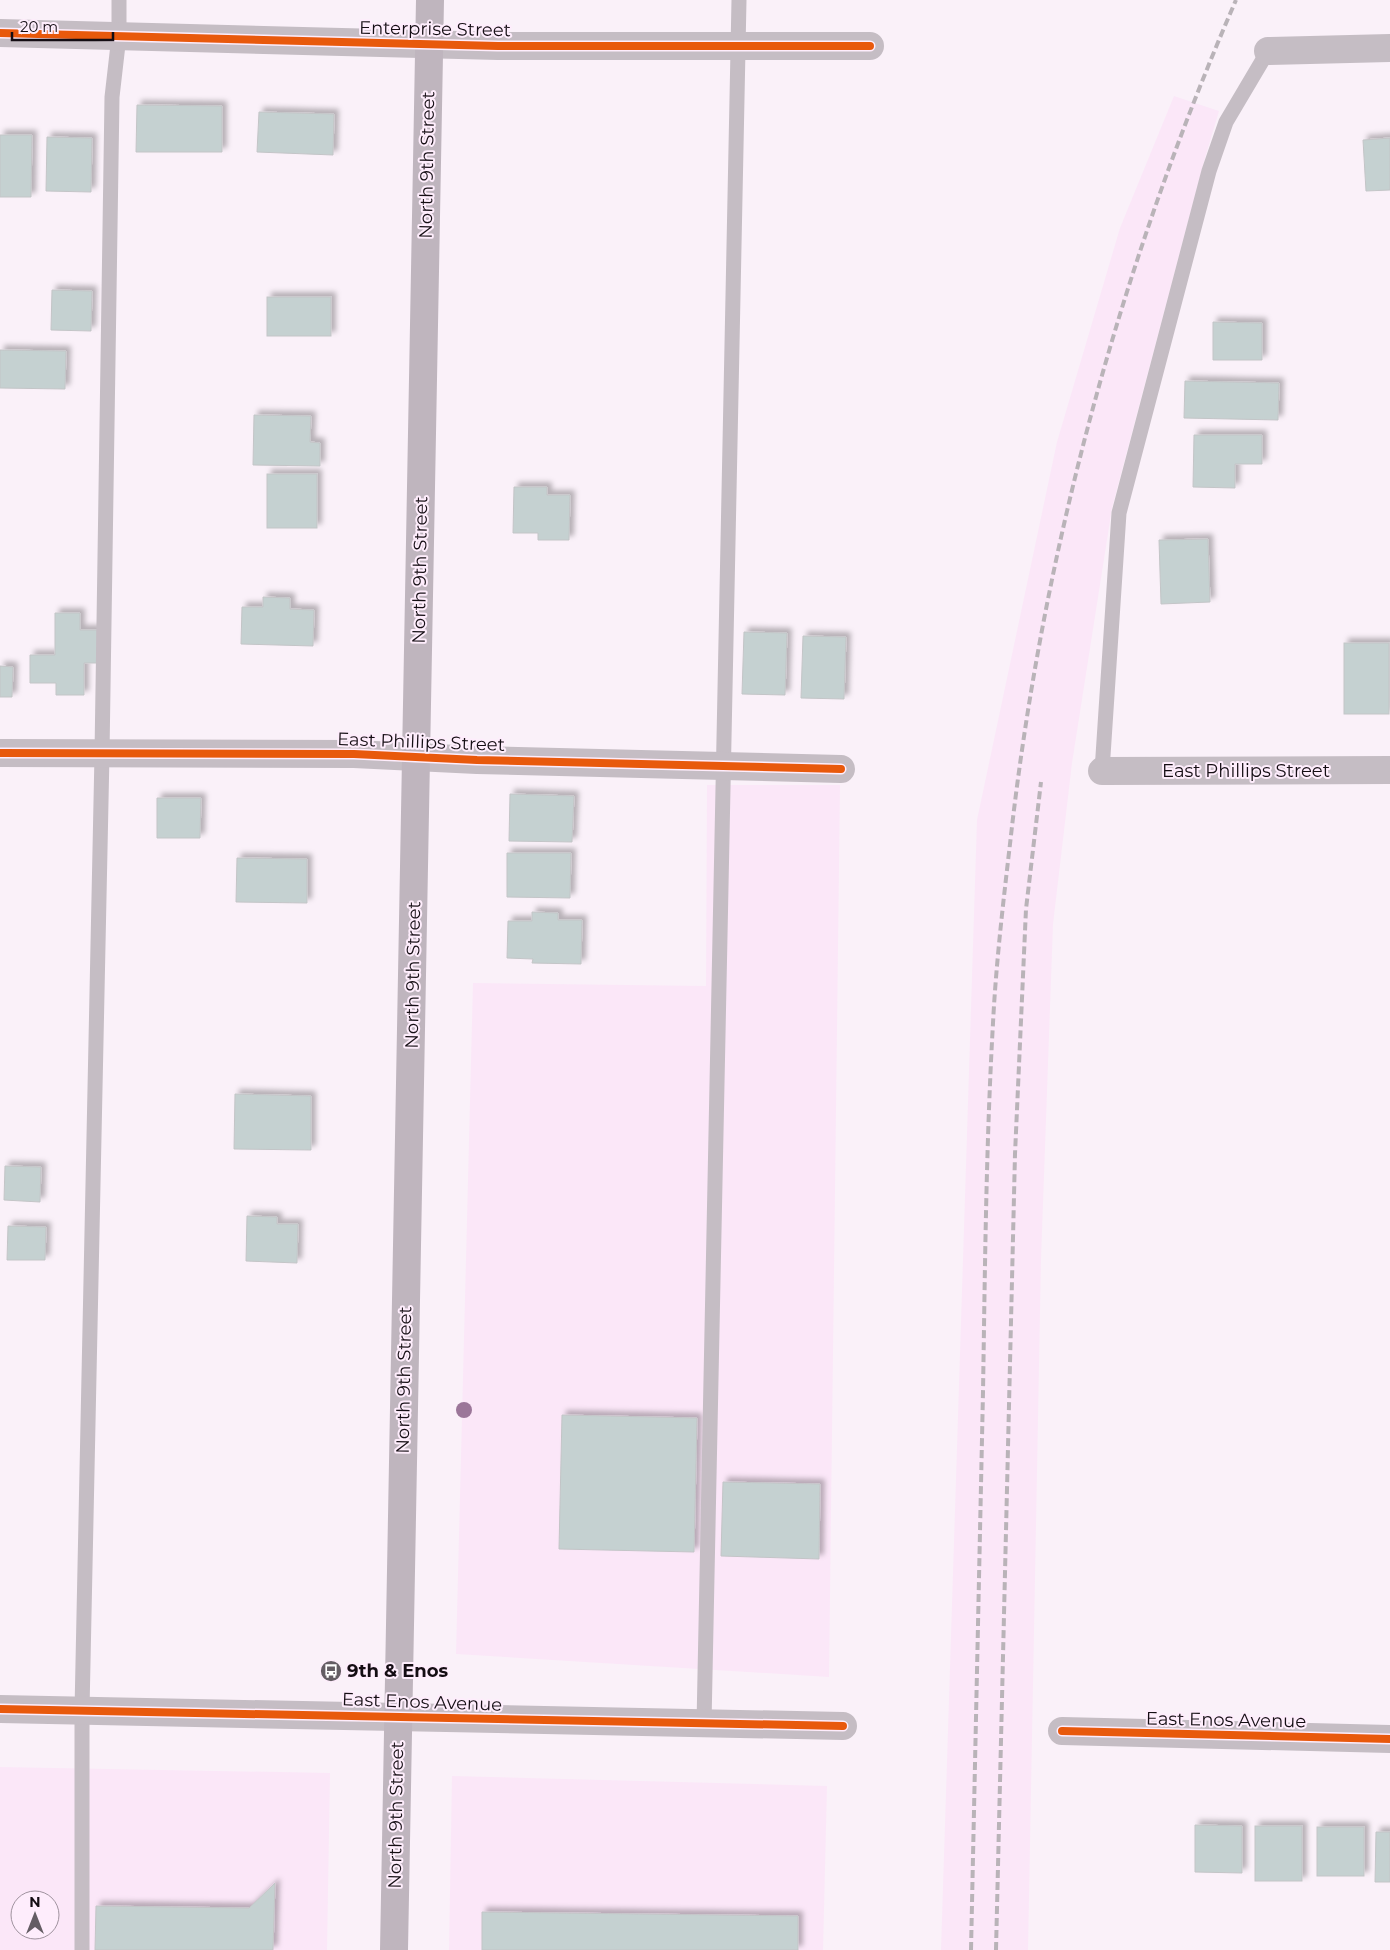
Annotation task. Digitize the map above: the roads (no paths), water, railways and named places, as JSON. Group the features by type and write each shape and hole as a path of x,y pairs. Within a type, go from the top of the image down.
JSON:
{"main road":[{"name":"North 9th Street","path":"394,1950 430,0"}],"street":[{"name":"Enterprise Street","path":"0,33 429,45 870,46"},
{"path":"1268,51 1390,48"},
{"name":"East Phillips Street","path":"0,753 354,754 841,769"},
{"name":"East Phillips Street","path":"1102,771 1390,770"},
{"name":"East Enos Avenue","path":"0,1709 843,1726"},
{"name":"East Enos Avenue","path":"1062,1731 1390,1739"}],"lane":[{"path":"82,1950 82,1710 102,754 112,97 119,36 119,0"},
{"path":"704,1724 739,0"},
{"path":"1102,771 1119,513 1209,172 1226,122 1268,51"}],"railway":[{"path":"971,1950 986,1208 991,1069 994,1001 1000,934 1024,735 1042,627 1065,520 1092,413 1122,308 1156,204 1194,101 1236,0"},
{"path":"996,1950 1015,1154 1026,909 1041,782"}],"place":[{"name":"9th & Enos","path":"331,1671"}]}
